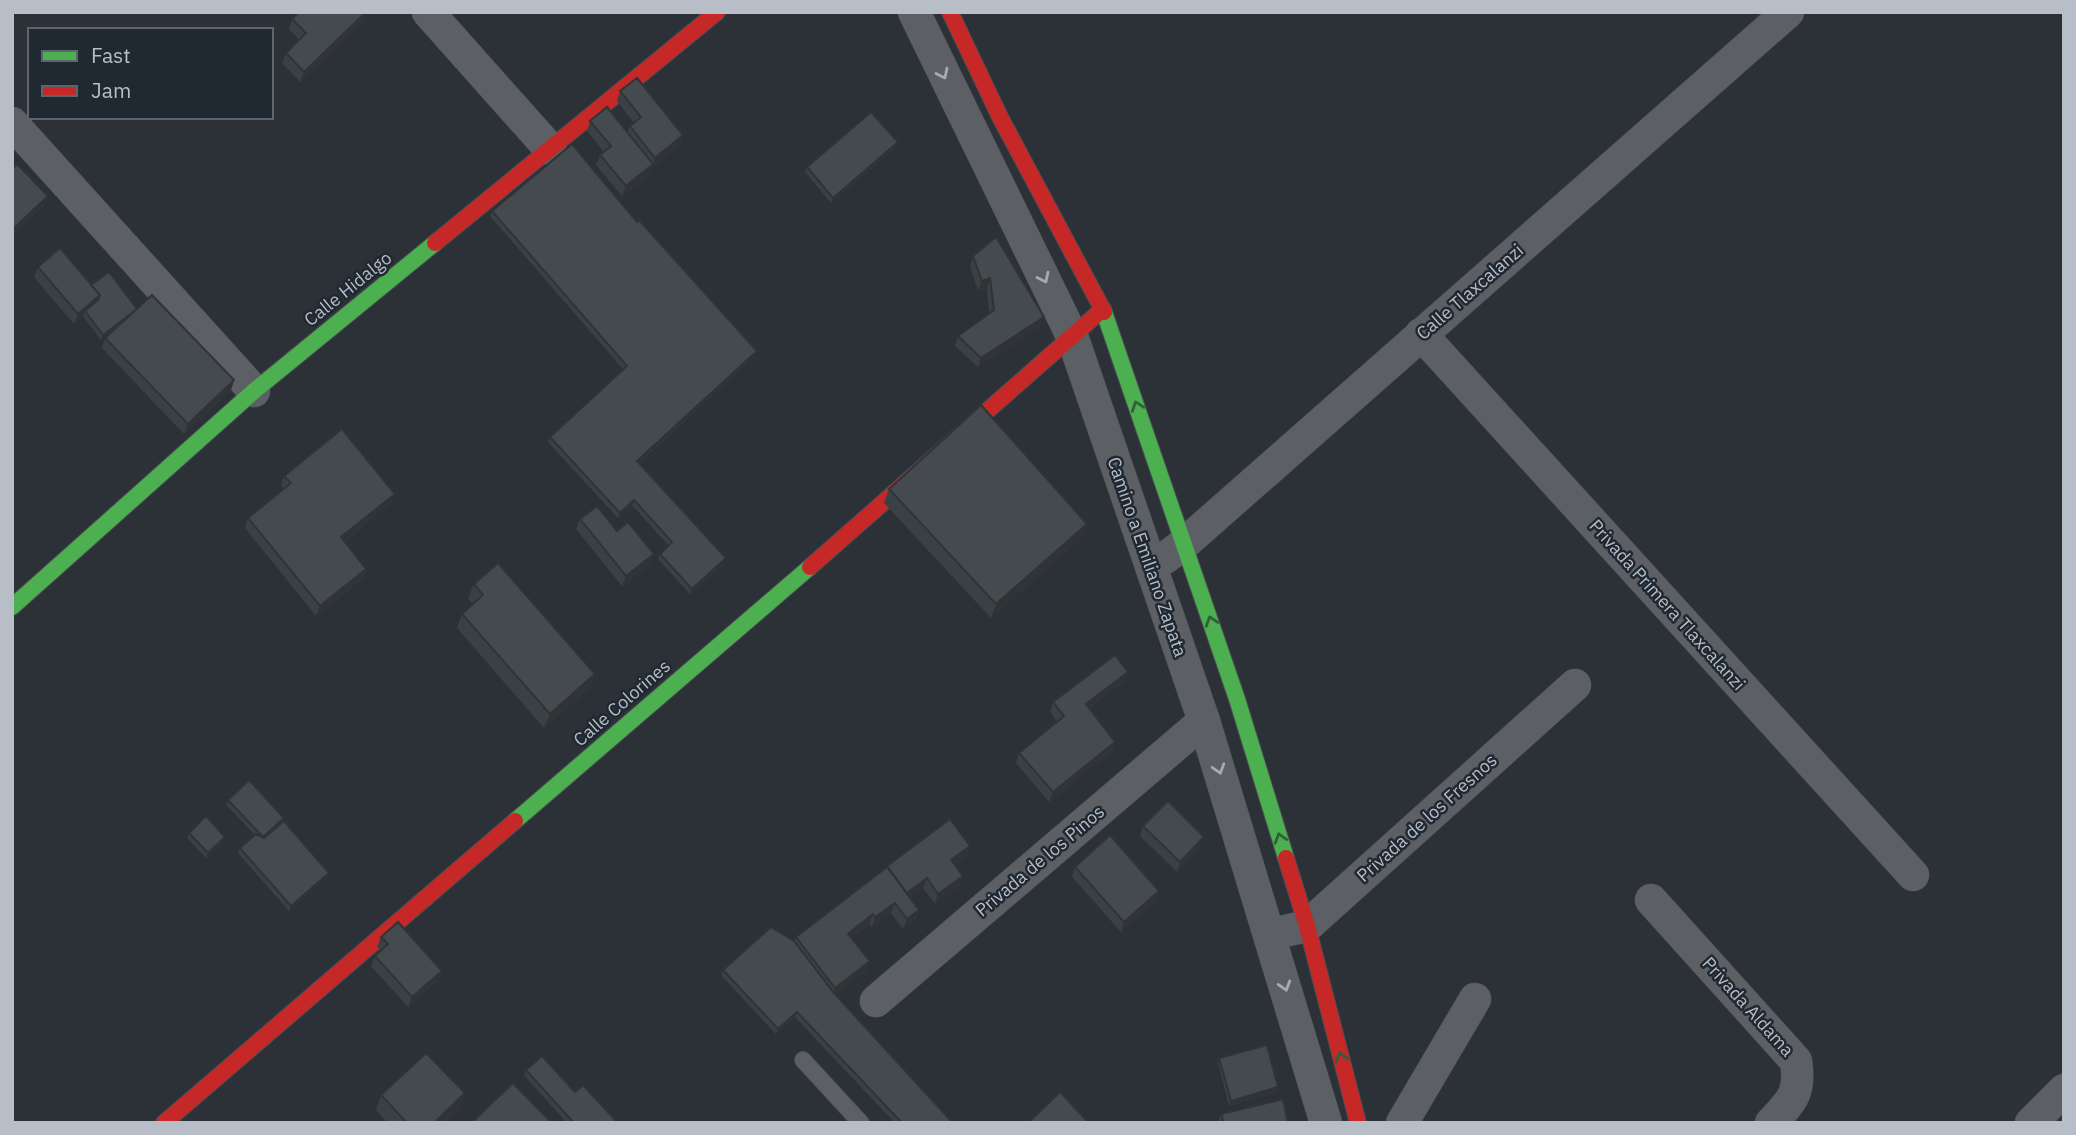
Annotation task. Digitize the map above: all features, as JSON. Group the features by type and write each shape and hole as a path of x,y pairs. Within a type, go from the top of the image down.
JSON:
{"street":[{"path":"428,12 550,149"},
{"name":"Calle Hidalgo","path":"12,607 254,391 718,12"},
{"name":"Camino a Emiliano Zapata","path":"914,12 1072,336 1204,721 1326,1123"},
{"name":"Calle Tlaxcalanzi","path":"1150,569 1185,543 1788,12"},
{"path":"956,15 1000,117 1104,309 1237,699 1307,926 1358,1123"},
{"path":"12,123 254,391"},
{"name":"Calle Colorines","path":"164,1123 884,503 1104,309"},
{"name":"Privada Primera Tlaxcalanzi","path":"1421,334 1913,875"},
{"name":"Privada de los Fresnos","path":"1270,935 1307,926 1575,685"},
{"name":"Privada de los Pinos","path":"876,1001 1204,721"},
{"name":"Privada Aldama","path":"1651,900 1796,1061 1799,1081 1792,1101 1771,1123"},
{"path":"1402,1123 1475,999"},
{"path":"2031,1123 2064,1090"}],"lane":[{"path":"803,1060 861,1123"}],"building":[{"path":"299,12 366,12 304,72 286,53 306,33 292,19"},
{"path":"637,78 683,135 655,158 630,126 641,117 620,91"},
{"path":"607,107 653,164 626,186 600,155 611,146 590,121"},
{"path":"871,112 898,142 833,198 807,167"},
{"path":"572,144 637,222 639,220 757,351 637,461 726,558 692,589 660,554 672,542 634,500 620,513 550,437 627,366 492,211"},
{"path":"17,164 48,196 13,229 12,169"},
{"path":"996,237 1044,317 981,358 958,336 994,310 990,278 982,281 973,256"},
{"path":"60,248 100,295 78,314 38,267"},
{"path":"109,272 137,309 103,335 85,311 100,295 91,285"},
{"path":"152,295 234,380 188,424 105,338"},
{"path":"981,405 1087,524 996,604 889,489"},
{"path":"342,429 395,494 341,537 366,569 320,606 248,518 291,483 284,476"},
{"path":"597,506 617,531 628,522 654,554 626,576 580,519"},
{"path":"498,563 595,674 550,714 462,614 483,595 474,584"},
{"path":"1115,655 1128,672 1086,704 1115,742 1053,792 1019,753 1064,716 1053,702"},
{"path":"249,780 284,818 263,837 228,800"},
{"path":"1168,801 1204,837 1180,862 1143,826"},
{"path":"206,816 225,837 208,853 189,833"},
{"path":"950,819 970,846 951,860 963,876 938,894 927,878 907,893 887,866"},
{"path":"284,821 329,873 291,906 240,848 256,834 264,838"},
{"path":"1110,835 1159,891 1124,922 1075,867"},
{"path":"887,867 919,910 907,919 895,903 875,917 873,914 848,934 870,961 835,988 796,937"},
{"path":"398,922 442,971 412,997 375,956 388,944 381,937"},
{"path":"771,927 794,941 834,993 953,1123 902,1123 797,1012 778,1029 723,970"},
{"path":"1267,1045 1278,1087 1231,1101 1219,1058"},
{"path":"426,1053 465,1093 434,1123 407,1123 381,1095"},
{"path":"542,1056 575,1092 583,1085 618,1123 574,1123 526,1070"},
{"path":"513,1083 552,1123 471,1123"},
{"path":"1060,1092 1089,1123 1028,1123"},
{"path":"1283,1099 1288,1123 1224,1123 1221,1114"}],"traffic: fast":[{"path":"12,607 254,391 435,243"},
{"path":"1104,312 1237,699 1286,858"},
{"path":"515,821 810,567"}],"traffic: jam":[{"path":"435,243 717,12"},
{"path":"950,12 1000,117 1104,312"},
{"path":"810,567 1103,309"},
{"path":"164,1123 515,821"},
{"path":"1286,858 1307,926 1358,1123"}]}
